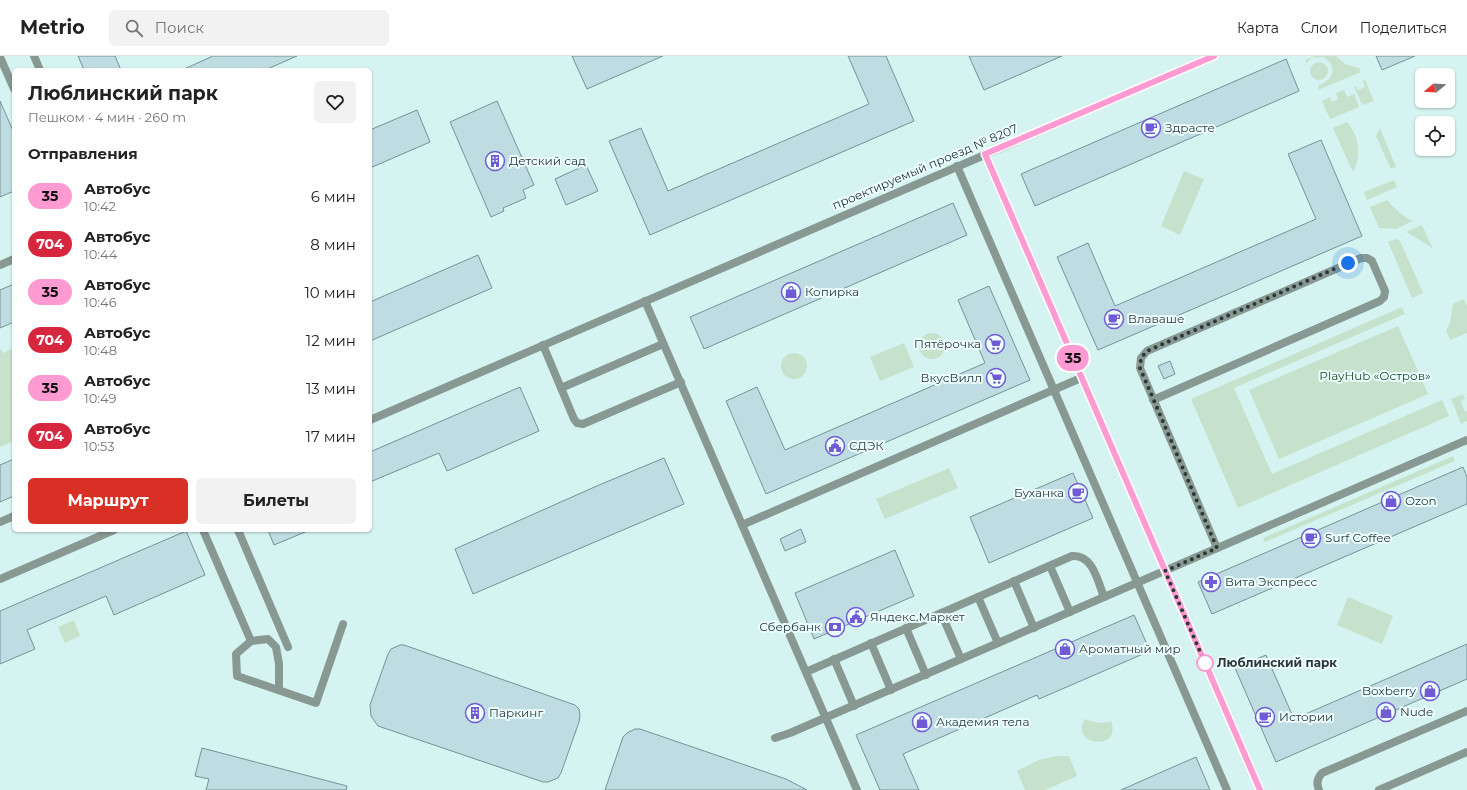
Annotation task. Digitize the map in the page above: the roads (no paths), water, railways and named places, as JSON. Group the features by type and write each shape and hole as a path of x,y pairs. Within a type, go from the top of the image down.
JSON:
{"street":[{"path":"34,56 39,68"},
{"name":"проектируемый проезд № 8207","path":"372,419 1214,56"},
{"path":"0,57 12,84"},
{"path":"985,154 1260,790"},
{"path":"957,166 1227,790"},
{"path":"1153,400 1380,301 1384,297 1385,291 1372,261 1367,258 1361,258 1147,351 1141,358 1140,368 1153,400 1217,548"},
{"path":"0,265 12,260"},
{"path":"646,301 663,344 857,790"},
{"path":"561,388 663,344"},
{"path":"543,346 577,423 583,424 680,382"},
{"path":"742,525 1082,378"},
{"path":"775,738 781,737 926,675 1467,440"},
{"path":"0,522 12,517"},
{"path":"0,579 109,532"},
{"path":"205,532 251,641"},
{"path":"239,532 288,647"},
{"path":"806,672 1072,556 1084,558 1091,566 1104,597"},
{"path":"1050,566 1070,612"},
{"path":"1014,581 1034,628"},
{"path":"978,597 998,643"},
{"path":"941,613 961,659"},
{"path":"279,690 279,664 276,647 268,639 251,641 236,654 237,676 316,703 343,624"},
{"path":"906,628 926,675"},
{"path":"871,643 891,690"},
{"path":"834,659 854,706"},
{"path":"1318,790 1317,780 1322,773 1467,711"},
{"path":"1379,790 1467,752"}],"place":[{"name":"Здрасте","path":"1151,128"},
{"name":"Детский сад","path":"495,161"},
{"name":"Копирка","path":"791,292"},
{"name":"Влаваше","path":"1114,319"},
{"name":"Пятёрочка","path":"995,344"},
{"name":"ВкусВилл","path":"996,378"},
{"name":"СДЭК","path":"835,446"},
{"name":"Буханка","path":"1078,493"},
{"name":"Ozon","path":"1391,501"},
{"name":"Surf Coffee","path":"1311,538"},
{"name":"Вита Экспресс","path":"1211,582"},
{"name":"Яндекс.Маркет","path":"856,617"},
{"name":"Сбербанк","path":"835,627"},
{"name":"Ароматный мир","path":"1065,649"},
{"name":"Люблинский парк","path":"1205,663"},
{"name":"Boxberry","path":"1430,691"},
{"name":"Nude","path":"1386,712"},
{"name":"Паркинг","path":"475,713"},
{"name":"Истории","path":"1265,717"},
{"name":"Академия тела","path":"922,722"}],"park label":[{"name":"PlayHub «Остров»","path":"1375,376"}]}
